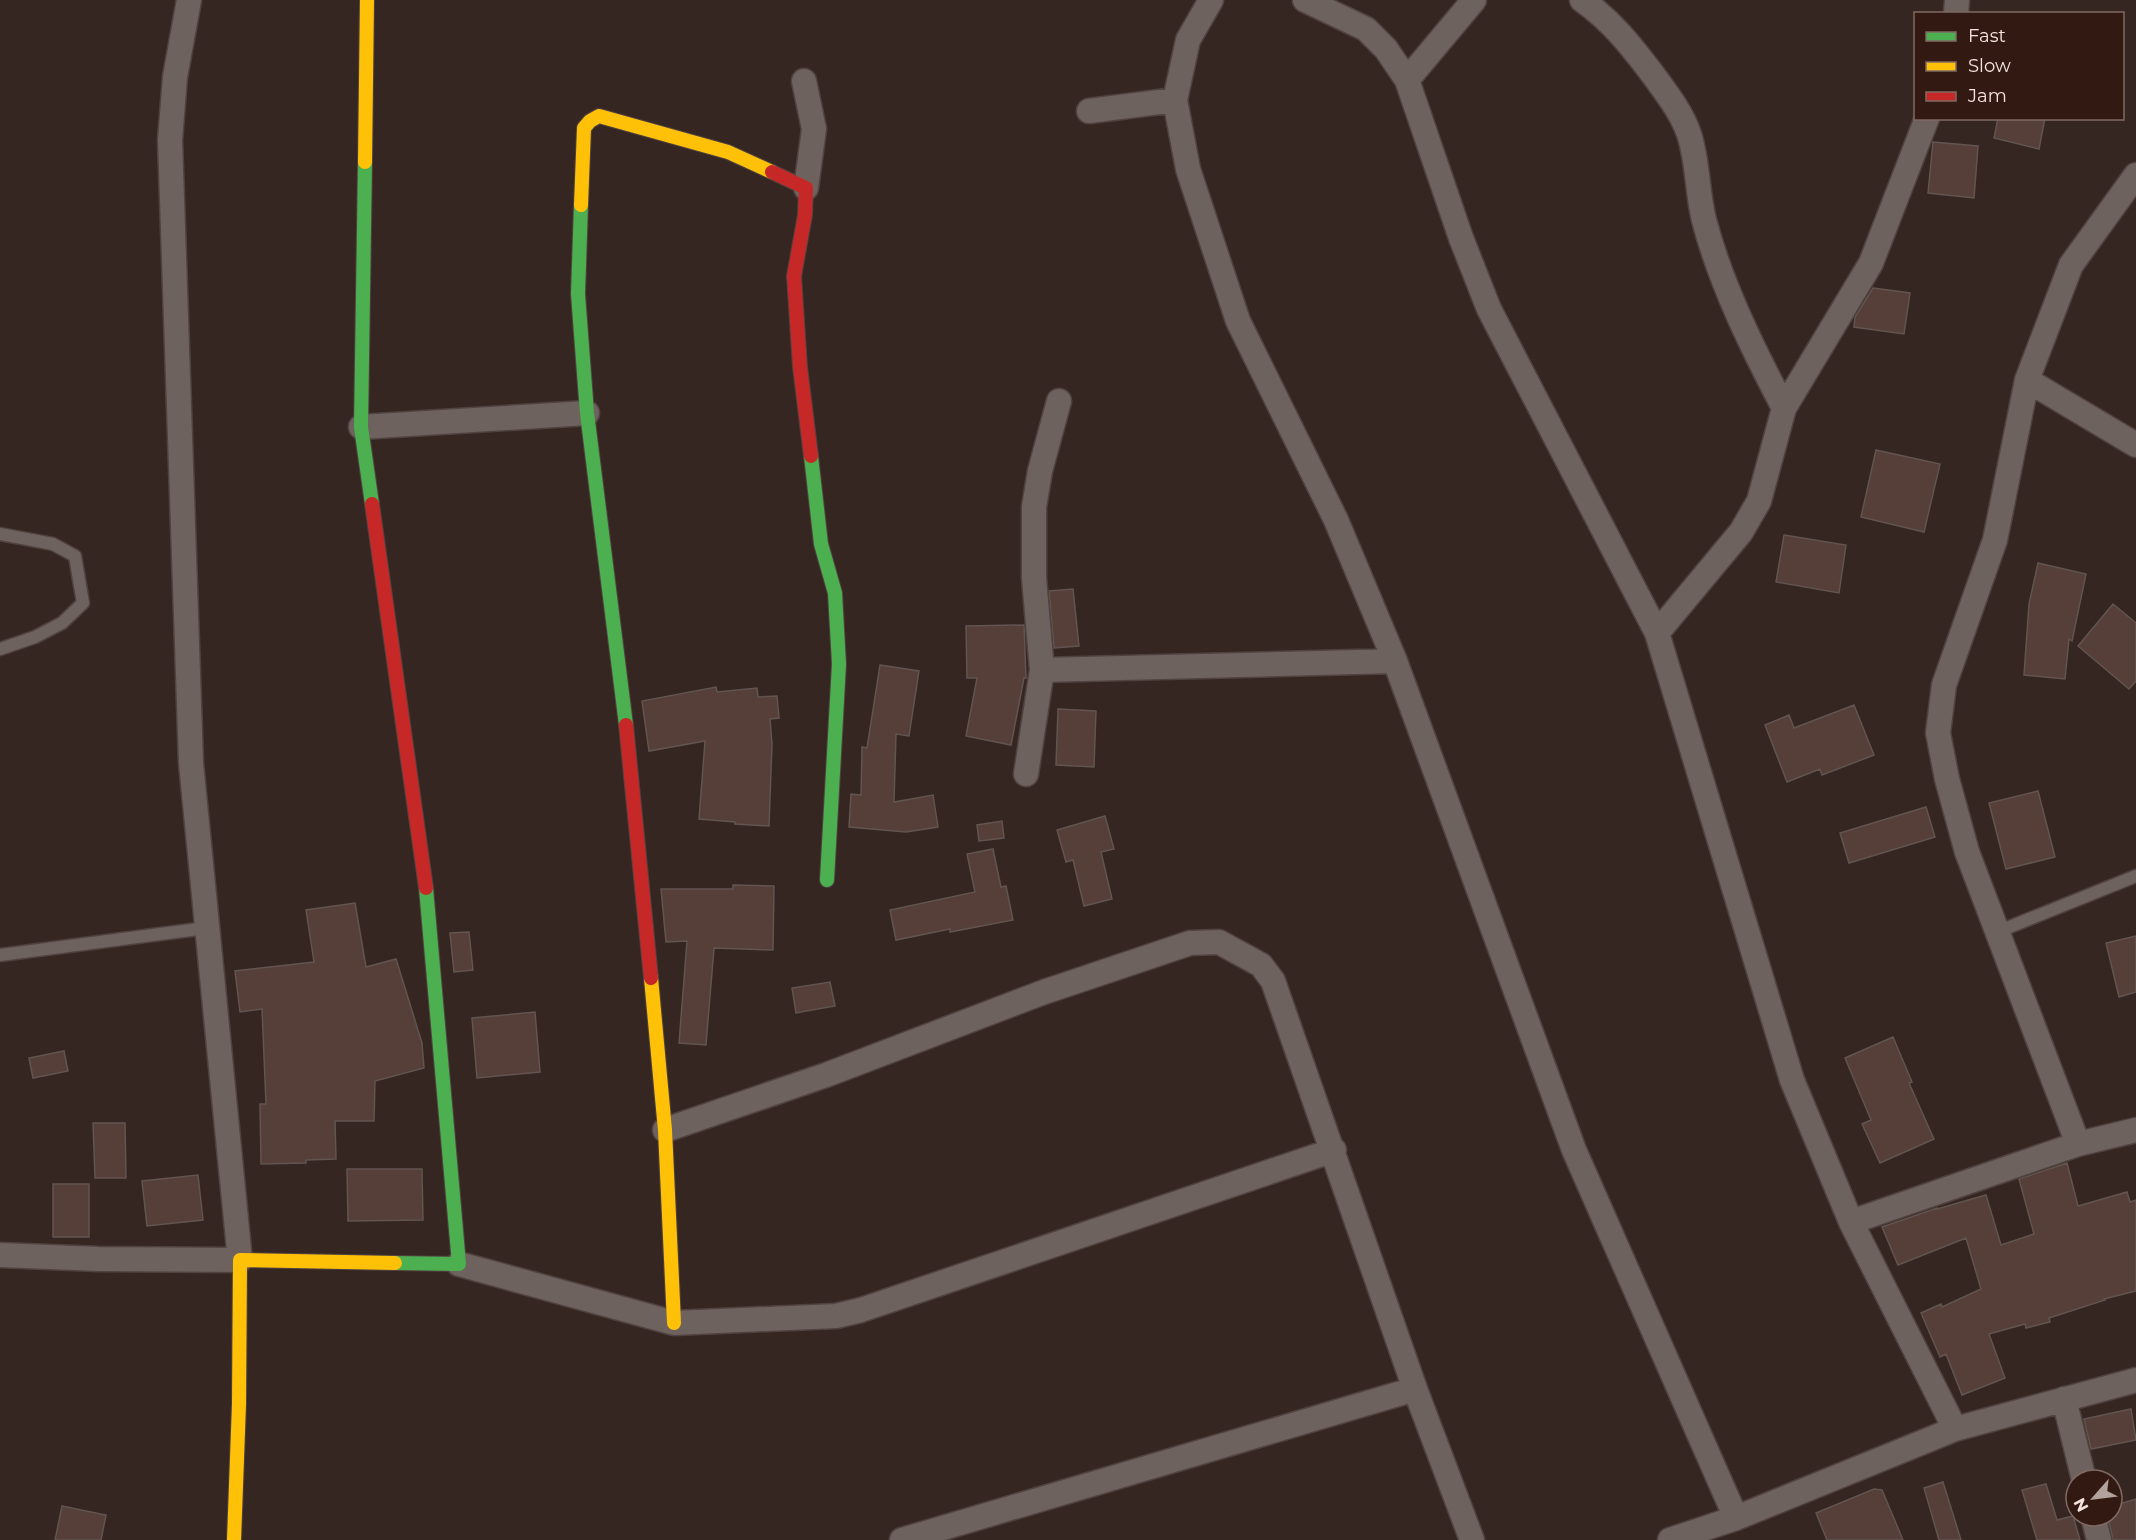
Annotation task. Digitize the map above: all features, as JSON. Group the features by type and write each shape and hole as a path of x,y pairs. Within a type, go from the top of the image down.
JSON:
{"street":[{"path":"189,0 175,77 170,140 191,763 240,1260 239,1404 234,1540"},
{"path":"367,0 361,427 430,915 459,1264"},
{"path":"1211,0 1188,40 1175,100 1188,169 1238,321 1336,520 1395,661 1574,1150 1736,1518"},
{"path":"1305,0 1366,29 1386,49 1407,80 1461,238 1489,309 1657,633 1792,1080 1851,1222 1955,1429"},
{"path":"1407,80 1474,0"},
{"path":"1582,0 1600,12 1625,38 1682,117 1690,135 1704,220 1728,288 1761,364 1784,408"},
{"path":"804,81 814,129 806,188 805,215 794,276 800,367 821,544 835,593 839,664 827,880"},
{"path":"1089,111 1175,100"},
{"path":"674,1323 665,1130 629,745 587,413 578,294 584,128 599,116 728,152 806,188"},
{"path":"1657,633 1741,532 1759,501 1784,408 1871,263 1926,120"},
{"path":"2078,1144 1967,852 1947,779 1938,733 1944,685 1995,540 2027,380 2071,265 2136,175"},
{"path":"2027,380 2136,445"},
{"path":"1026,774 1042,670 1034,578 1034,507 1040,471 1059,401"},
{"path":"361,427 587,413"},
{"path":"1042,670 1395,661"},
{"path":"665,1130 826,1075 1074,981 1190,943 1219,942 1261,965 1273,981 1334,1150 1415,1389 1472,1540"},
{"path":"1851,1222 2078,1144 2136,1130"},
{"path":"0,1255 99,1259 459,1264 674,1323 816,1318 861,1310 1334,1150"},
{"path":"1670,1540 1736,1518 1955,1429 2136,1380"},
{"path":"902,1540 1415,1389"},
{"path":"2064,1399 2081,1468"}],"lane":[{"path":"0,534 53,544 75,556 83,603 62,623 35,637 0,649"},
{"path":"1997,932 2136,876"},
{"path":"0,955 206,928"}],"building":[{"path":"1998,120 2045,120 2039,149 1994,138"},
{"path":"1933,142 1978,146 1974,198 1928,193"},
{"path":"1873,288 1910,293 1904,334 1854,327 1855,317"},
{"path":"1876,450 1940,464 1924,532 1861,517"},
{"path":"1784,535 1846,545 1839,593 1776,582"},
{"path":"2038,563 2086,574 2072,641 2069,639 2065,679 2024,675 2029,604"},
{"path":"1073,589 1079,646 1054,648 1049,591"},
{"path":"2113,604 2136,623 2136,681 2129,689 2078,646"},
{"path":"1024,625 1026,678 1024,678 1011,745 966,736 977,678 967,678 966,626"},
{"path":"880,665 919,671 909,736 896,734 894,802 933,795 938,827 906,832 849,827 851,794 861,795 862,747 867,748"},
{"path":"716,687 717,692 757,688 758,697 777,696 779,718 770,719 772,744 769,826 699,819 705,741 649,751 642,701"},
{"path":"1854,705 1874,755 1822,775 1820,769 1787,782 1765,725 1789,715 1794,728"},
{"path":"1058,709 1096,711 1094,767 1056,765"},
{"path":"2038,791 2055,857 2006,869 1989,803"},
{"path":"1926,807 1935,837 1849,863 1840,833"},
{"path":"1105,816 1114,849 1101,852 1112,899 1084,906 1073,860 1066,862 1057,830"},
{"path":"1002,821 1004,838 979,841 977,825"},
{"path":"993,849 1001,887 1006,886 1013,920 896,940 890,910 975,892 967,854"},
{"path":"733,885 774,886 773,950 714,948 706,1045 679,1043 687,941 666,942 661,889 733,889"},
{"path":"355,903 366,967 396,959 422,1043 424,1068 375,1081 374,1121 335,1121 336,1159 306,1160 306,1163 261,1164 260,1104 266,1104 262,1009 240,1012 235,971 314,962 306,910"},
{"path":"469,932 473,970 454,972 450,933"},
{"path":"2136,936 2136,992 2119,997 2106,943"},
{"path":"830,982 835,1006 796,1013 792,988"},
{"path":"535,1012 540,1072 477,1078 472,1018"},
{"path":"1893,1037 1912,1082 1909,1083 1934,1139 1880,1163 1862,1124 1871,1120 1845,1058"},
{"path":"64,1051 68,1071 33,1078 29,1058"},
{"path":"93,1123 125,1123 126,1178 95,1178"},
{"path":"2067,1163 2078,1206 2127,1192 2130,1202 2136,1200 2136,1291 2104,1299 2049,1318 2050,1322 2026,1328 2025,1324 1989,1334 2005,1378 1962,1395 1946,1354 1940,1357 1921,1313 1941,1304 1942,1307 1981,1289 1966,1238 1898,1265 1882,1227 1937,1208 1986,1195 2001,1245 2034,1234 2019,1179"},
{"path":"347,1169 422,1169 423,1220 348,1221"},
{"path":"198,1175 203,1220 147,1226 142,1181"},
{"path":"53,1184 89,1184 89,1237 53,1237"},
{"path":"2131,1409 2136,1440 2091,1449 2084,1419"},
{"path":"1943,1482 1961,1540 1939,1540 1924,1488"},
{"path":"2046,1484 2057,1520 2064,1518 2064,1528 2076,1528 2080,1540 2037,1540 2022,1490"},
{"path":"1874,1489 1882,1490 1903,1540 1827,1540 1816,1513"},
{"path":"2136,1499 2136,1540 2113,1540 2110,1528 2124,1528 2124,1502"},
{"path":"62,1506 106,1515 101,1540 55,1540"}],"traffic: fast":[{"path":"365,162 361,427 372,504"},
{"path":"581,205 578,294 587,413 626,725"},
{"path":"811,456 821,544 835,593 839,664 827,880"},
{"path":"395,1263 459,1264 426,888"}],"traffic: slow":[{"path":"365,162 367,0"},
{"path":"581,205 584,128 599,116 728,152 772,172"},
{"path":"651,978 665,1130 674,1323"},
{"path":"234,1540 239,1404 240,1260 395,1263"}],"traffic: jam":[{"path":"772,172 806,188 805,215 794,276 800,367 811,456"},
{"path":"372,504 426,888"},
{"path":"626,725 651,978"}]}
